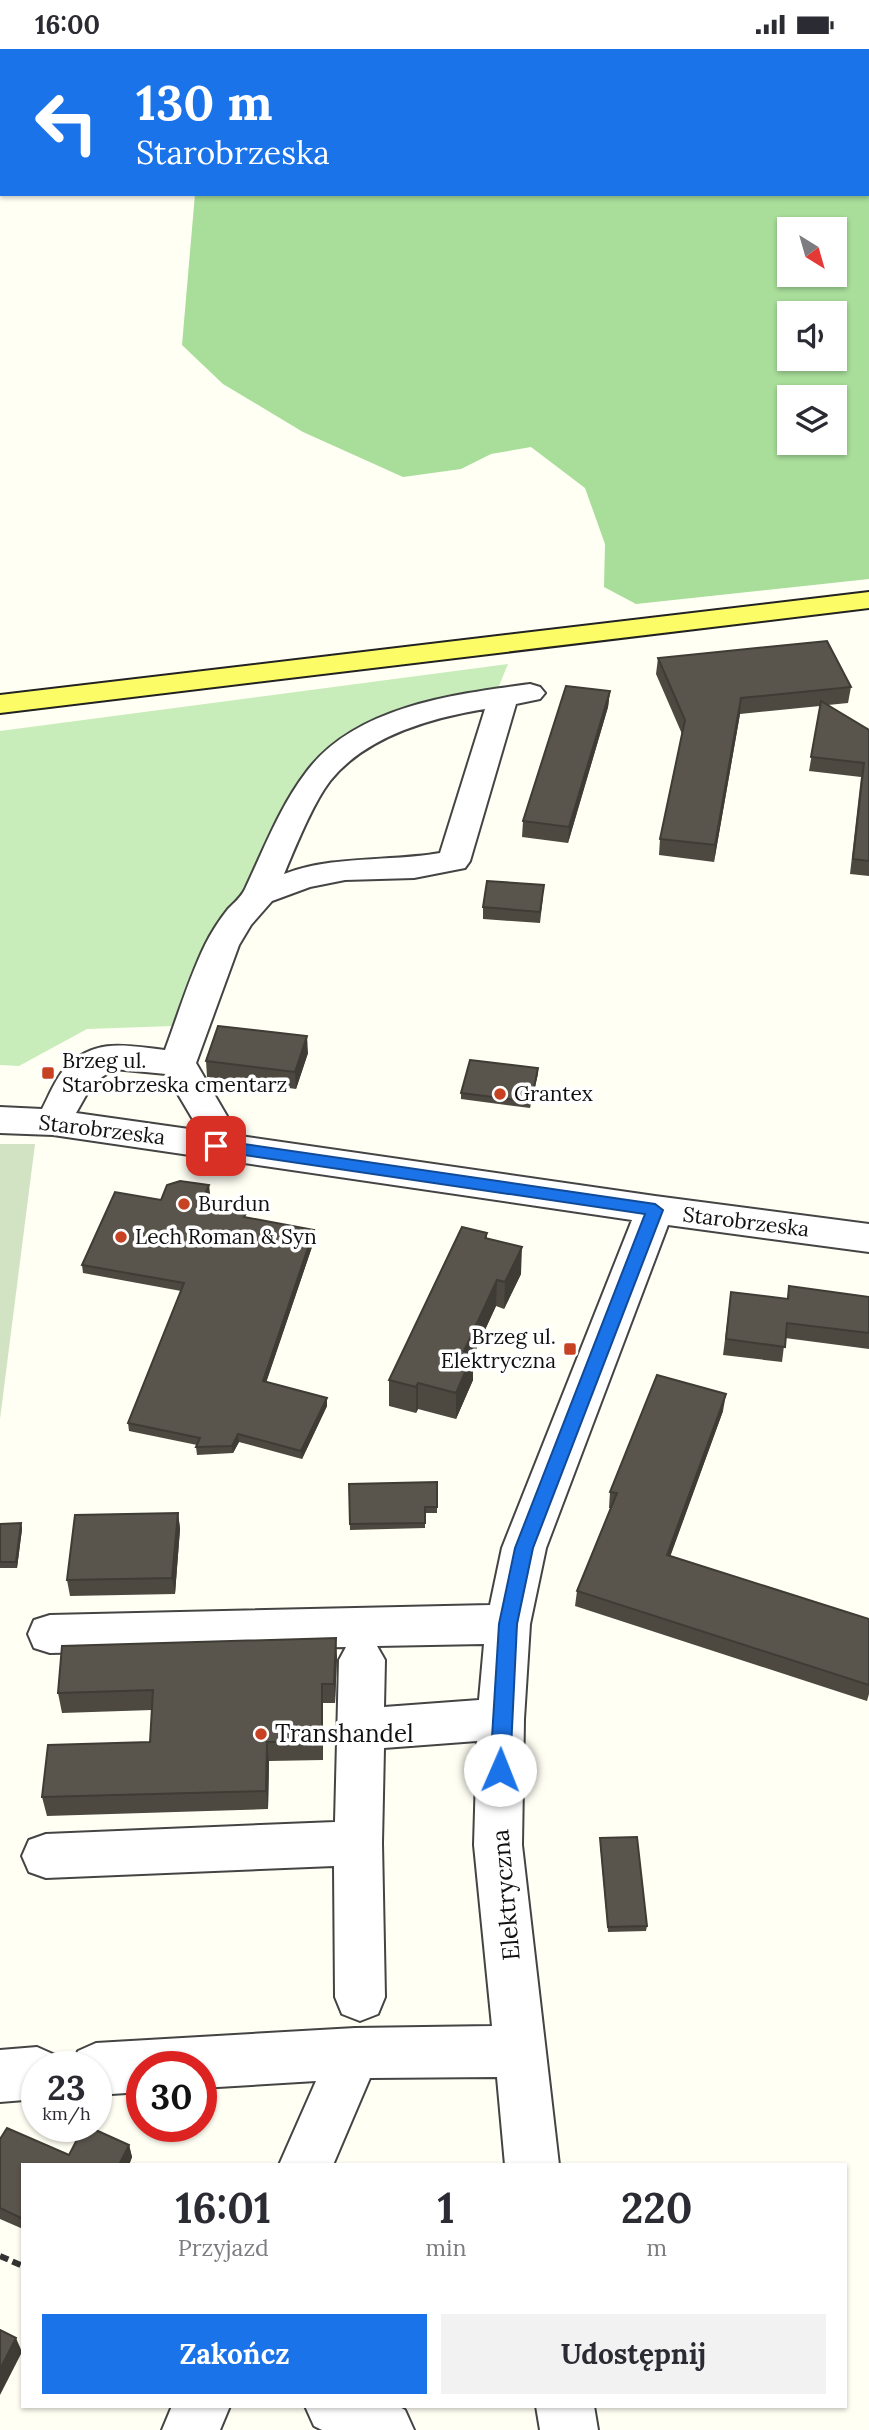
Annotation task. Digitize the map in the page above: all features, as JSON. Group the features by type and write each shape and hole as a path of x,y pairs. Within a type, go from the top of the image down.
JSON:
{"main road":[{"path":"6,704 869,600"}],"street":[{"path":"178,1063 222,944 238,919 260,894 265,875 318,776 338,756 368,736 408,719 451,706 517,695 454,861 414,868 345,870 303,878 260,894"},
{"path":"53,1122 79,1075 107,1056 178,1063"},
{"path":"178,1063 213,1123 216,1146"},
{"name":"Starobrzeska","path":"0,1120 53,1122 655,1210 869,1238"},
{"name":"Elektryczna","path":"532,2163 498,1845 501,1720 508,1624 524,1548 655,1210"},
{"path":"50,1634 508,1624"},
{"path":"360,1997 358,1843 362,1660"},
{"path":"361,1731 501,1720"},
{"path":"46,1856 358,1843"},
{"path":"112,2068 355,2053 520,2051"},
{"path":"307,2163 355,2053"},
{"path":"0,2076 21,2074"},
{"path":"191,2430 200,2408"},
{"path":"565,2408 569,2430"}],"path":[{"path":"0,2256 21,2265"}],"green space":[{"path":"195,196 869,196 869,579 636,604 604,587 605,544 585,488 531,447 491,454 461,469 403,477 303,432 223,384 182,345"},
{"path":"508,664 496,693 344,745 261,869 173,1026 87,1029 19,1066 0,1065 0,731"},
{"path":"0,1144 35,1144 0,1419"}],"building":[{"path":"827,641 851,687 741,698 715,845 660,839 685,720 658,658"},
{"path":"566,686 610,691 569,827 523,821"},
{"path":"821,701 869,730 869,861 853,859 864,763 811,757"},
{"path":"487,881 544,885 540,912 483,907"},
{"path":"218,1026 307,1036 295,1072 206,1061"},
{"path":"470,1060 538,1068 531,1102 461,1093"},
{"path":"180,1181 209,1185 201,1203 246,1213 244,1217 314,1230 263,1381 327,1398 301,1451 238,1434 232,1446 196,1447 200,1438 128,1423 184,1283 82,1265 115,1192 161,1200 167,1185"},
{"path":"462,1227 487,1233 485,1238 522,1247 505,1282 497,1280 464,1351 473,1354 456,1393 418,1383 416,1387 389,1380"},
{"path":"789,1286 869,1297 869,1333 787,1323 785,1347 726,1339 731,1292 788,1299"},
{"path":"657,1375 726,1394 667,1555 869,1619 869,1685 577,1591 617,1493 610,1492"},
{"path":"437,1482 437,1507 425,1507 425,1523 350,1524 349,1484"},
{"path":"178,1513 172,1578 67,1580 75,1515"},
{"path":"21,1523 16,1562 0,1562 0,1524"},
{"path":"336,1638 334,1684 322,1684 322,1741 267,1742 266,1791 42,1797 48,1745 150,1742 153,1690 58,1693 62,1646"},
{"path":"637,1837 647,1926 608,1927 600,1838"},
{"path":"7,2128 21,2134 21,2142 39,2142 69,2155 76,2142 112,2142 112,2137 129,2145 120,2163 21,2163 21,2218 0,2208 0,2139"},
{"path":"0,2330 16,2338 0,2369"}],"place":[{"name":"Brzeg ul. Starobrzeska cmentarz","path":"48,1073"},
{"name":"Grantex","path":"500,1094"},
{"name":"Burdun","path":"184,1204"},
{"name":"Lech Roman & Syn","path":"121,1237"},
{"name":"Brzeg ul. Elektryczna","path":"570,1349"},
{"name":"Transhandel","path":"261,1734"}],"route":[{"path":"216,1146 655,1210 524,1548 508,1624 500,1770"}]}
